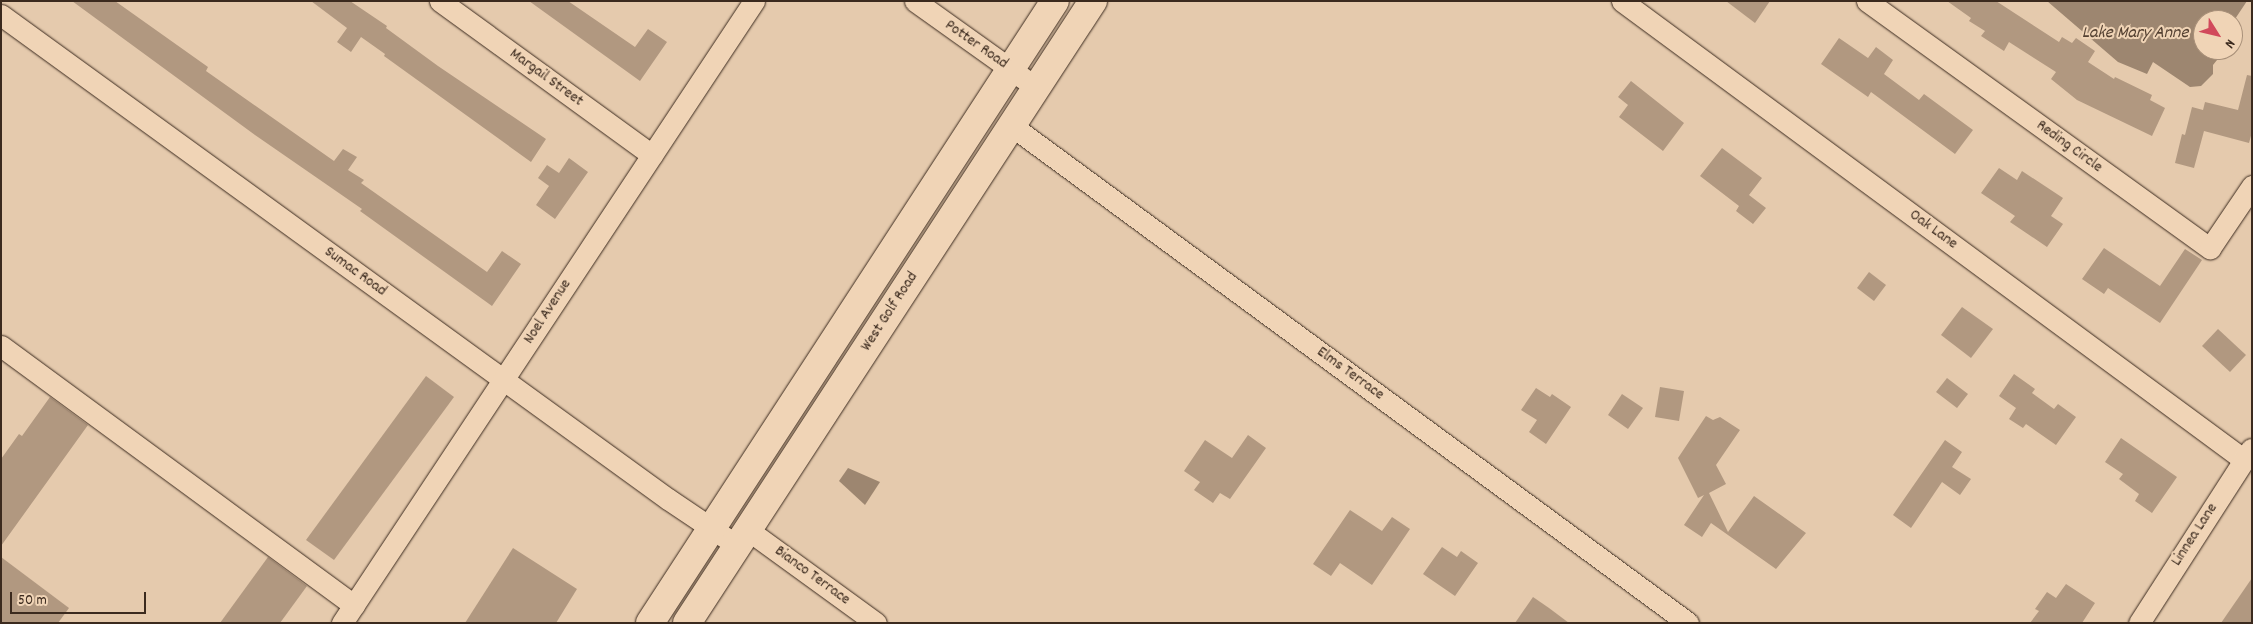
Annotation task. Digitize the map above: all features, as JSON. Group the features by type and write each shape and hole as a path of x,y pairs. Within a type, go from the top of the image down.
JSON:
{"main road":[{"name":"West Golf Road","path":"650,623 1055,1"},
{"name":"West Golf Road","path":"687,623 1093,1"}],"street":[{"name":"Margail Street","path":"440,1 652,155"},
{"name":"Noel Avenue","path":"342,623 754,1"},
{"name":"Potter Road","path":"915,1 1037,88"},
{"name":"Oak Lane","path":"1622,1 2248,453"},
{"name":"Reding Circle","path":"1867,1 2210,248 2252,186"},
{"name":"Sumac Road","path":"1,15 503,380 711,528"},
{"name":"Elms Terrace","path":"1012,126 1688,623"},
{"path":"1,346 354,605"},
{"name":"Linnea Lane","path":"2138,623 2248,453"},
{"name":"Bianco Terrace","path":"711,528 743,538 876,623"}],"water":[{"name":"Lake Mary Anne","path":"2047,1 2247,1 2241,10 2193,10 2193,60 2217,60 2213,65 2213,74 2201,86 2190,87 2153,62 2147,74 2118,62"},
{"path":"848,468 880,482 865,505 839,481"}],"building":[{"path":"72,1 115,1 208,67 206,71 334,161 343,149 357,157 348,170 364,180 361,183 487,272 502,251 521,264 492,306 360,211 362,209 255,135"},
{"path":"311,1 350,1 387,26 386,28 438,66 546,139 531,162 384,56 385,54 361,37 351,52 337,42 347,28"},
{"path":"529,1 568,1 635,47 648,29 667,42 640,81"},
{"path":"1726,1 1770,1 1755,23"},
{"path":"1947,1 1996,1 2059,42 2062,37 2072,43 2076,38 2095,51 2088,62 2114,79 2115,77 2152,95 2150,100 2165,108 2152,136 2077,100 2051,79 2056,72 2009,42 2004,51 1981,36 1985,31 1969,21 1971,18"},
{"path":"1839,38 1868,58 1876,47 1893,60 1884,74 1919,100 1924,94 1973,130 1955,154 1871,92 1868,97 1821,64"},
{"path":"2247,75 2252,76 2252,132 2249,143 2204,131 2194,168 2175,163 2182,134 2185,135 2192,107 2203,110 2205,102 2238,110"},
{"path":"1631,81 1684,123 1663,151 1619,117 1628,105 1618,97"},
{"path":"1722,148 1762,178 1749,195 1766,208 1753,224 1736,211 1739,206 1700,176"},
{"path":"569,158 588,172 555,219 536,205 549,186 538,178 547,165 559,173"},
{"path":"1999,168 2017,180 2022,171 2063,198 2051,216 2063,224 2047,247 2010,222 2015,216 1981,193"},
{"path":"2104,248 2160,286 2185,249 2202,260 2160,323 2108,288 2104,294 2082,279"},
{"path":"1869,272 1886,285 1874,301 1857,288"},
{"path":"1962,307 1993,329 1971,358 1941,335"},
{"path":"2218,329 2246,355 2230,372 2202,346"},
{"path":"2014,374 2035,389 2032,393 2054,409 2058,404 2076,417 2056,445 2026,424 2023,428 2009,419 2016,408 1999,396"},
{"path":"426,376 454,397 334,560 306,540"},
{"path":"1947,378 1968,394 1957,408 1936,392"},
{"path":"1660,387 1684,391 1679,421 1655,417"},
{"path":"1536,388 1550,397 1552,394 1571,407 1546,444 1529,432 1537,420 1521,410"},
{"path":"1622,394 1643,408 1628,429 1608,415"},
{"path":"50,397 88,425 1,546 1,459 19,434 22,436"},
{"path":"1706,416 1713,420 1720,417 1740,430 1716,465 1726,484 1709,493 1728,532 1754,496 1806,533 1776,569 1711,523 1702,537 1684,525 1704,495 1698,498 1678,458"},
{"path":"1248,435 1266,448 1230,499 1220,493 1213,503 1194,490 1200,482 1184,471 1205,440 1232,458"},
{"path":"2121,438 2177,477 2152,513 2135,501 2139,494 2119,479 2123,474 2105,462"},
{"path":"1945,440 1962,452 1952,467 1971,479 1960,495 1942,482 1911,528 1893,515"},
{"path":"1350,510 1382,531 1392,517 1410,529 1372,585 1340,563 1331,576 1313,564"},
{"path":"1442,547 1457,557 1461,551 1478,563 1455,596 1423,574"},
{"path":"513,548 577,589 556,623 465,623"},
{"path":"1,557 69,608 58,623 1,623"},
{"path":"268,557 307,586 280,623 220,623"},
{"path":"2252,578 2252,623 2221,623"},
{"path":"2066,584 2095,603 2082,623 2030,623 2039,611 2035,609 2047,592 2056,598"},
{"path":"1533,597 1549,608 1569,623 1515,623"}]}
